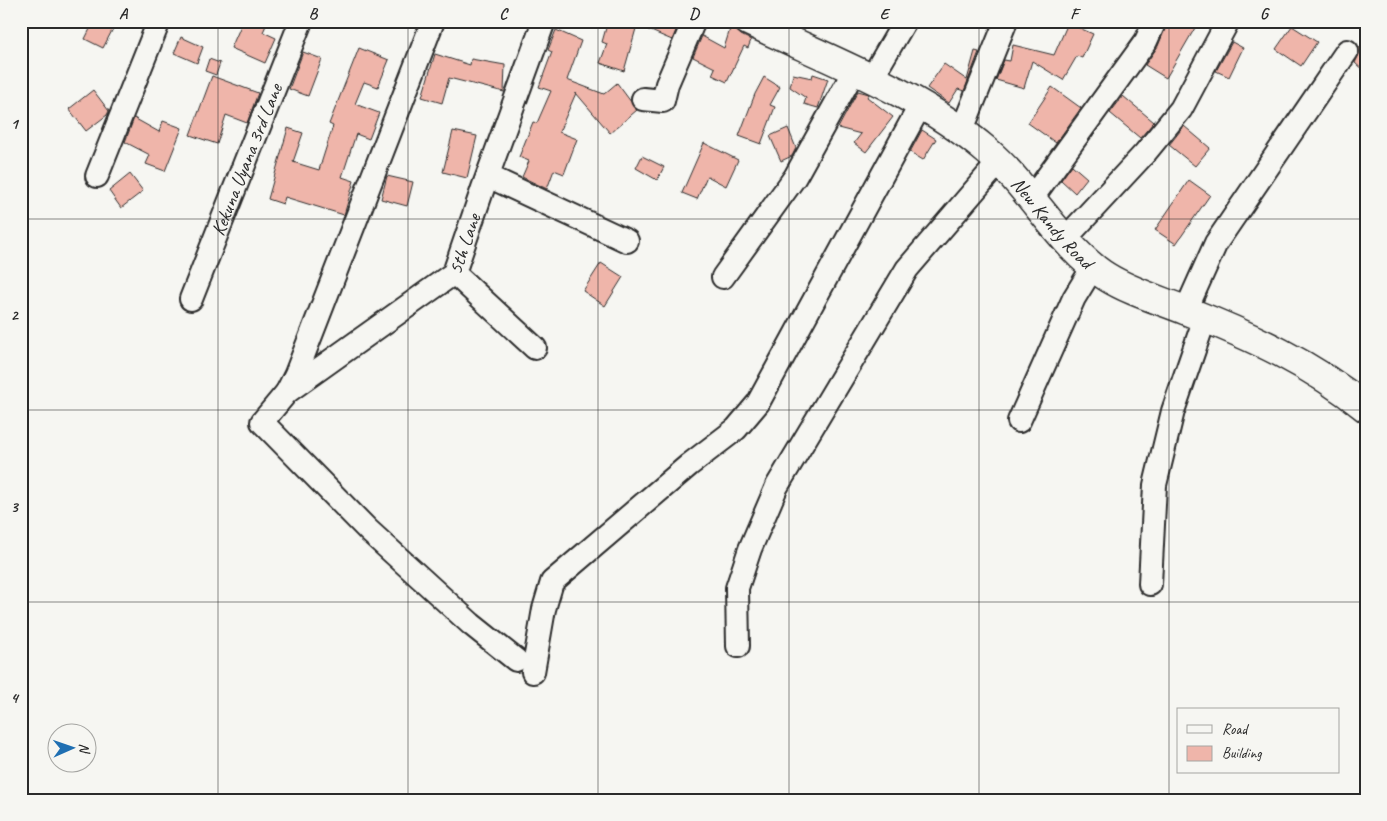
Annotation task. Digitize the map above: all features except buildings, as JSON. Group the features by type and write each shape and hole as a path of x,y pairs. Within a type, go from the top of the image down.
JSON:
{"main road":[{"name":"New Kandy Road","path":"748,21 921,104 962,130 999,162 1093,267 1122,284 1196,314 1296,359 1326,378 1366,408"}],"street":[{"path":"97,176 159,21"},
{"name":"Kekuna Uyana 3rd Lane","path":"192,298 301,21"},
{"path":"433,21 288,392 262,422 368,530 471,624 524,666 552,582 689,465 736,428 758,403 921,104"},
{"name":"5th Lane","path":"288,392 454,273 544,21"},
{"path":"643,99 663,101 667,84 694,21"},
{"path":"724,276 795,177 863,76 905,21"},
{"path":"962,130 1006,21"},
{"path":"1032,198 1146,41 1155,21"},
{"path":"1066,238 1145,153 1181,109 1228,21"},
{"path":"1150,584 1155,485 1196,314 1216,243 1347,51"},
{"path":"738,646 737,588 750,548 777,486 908,269 999,162"},
{"path":"488,176 627,241"},
{"path":"1020,421 1074,298 1093,267"},
{"path":"454,273 535,348"}]}
